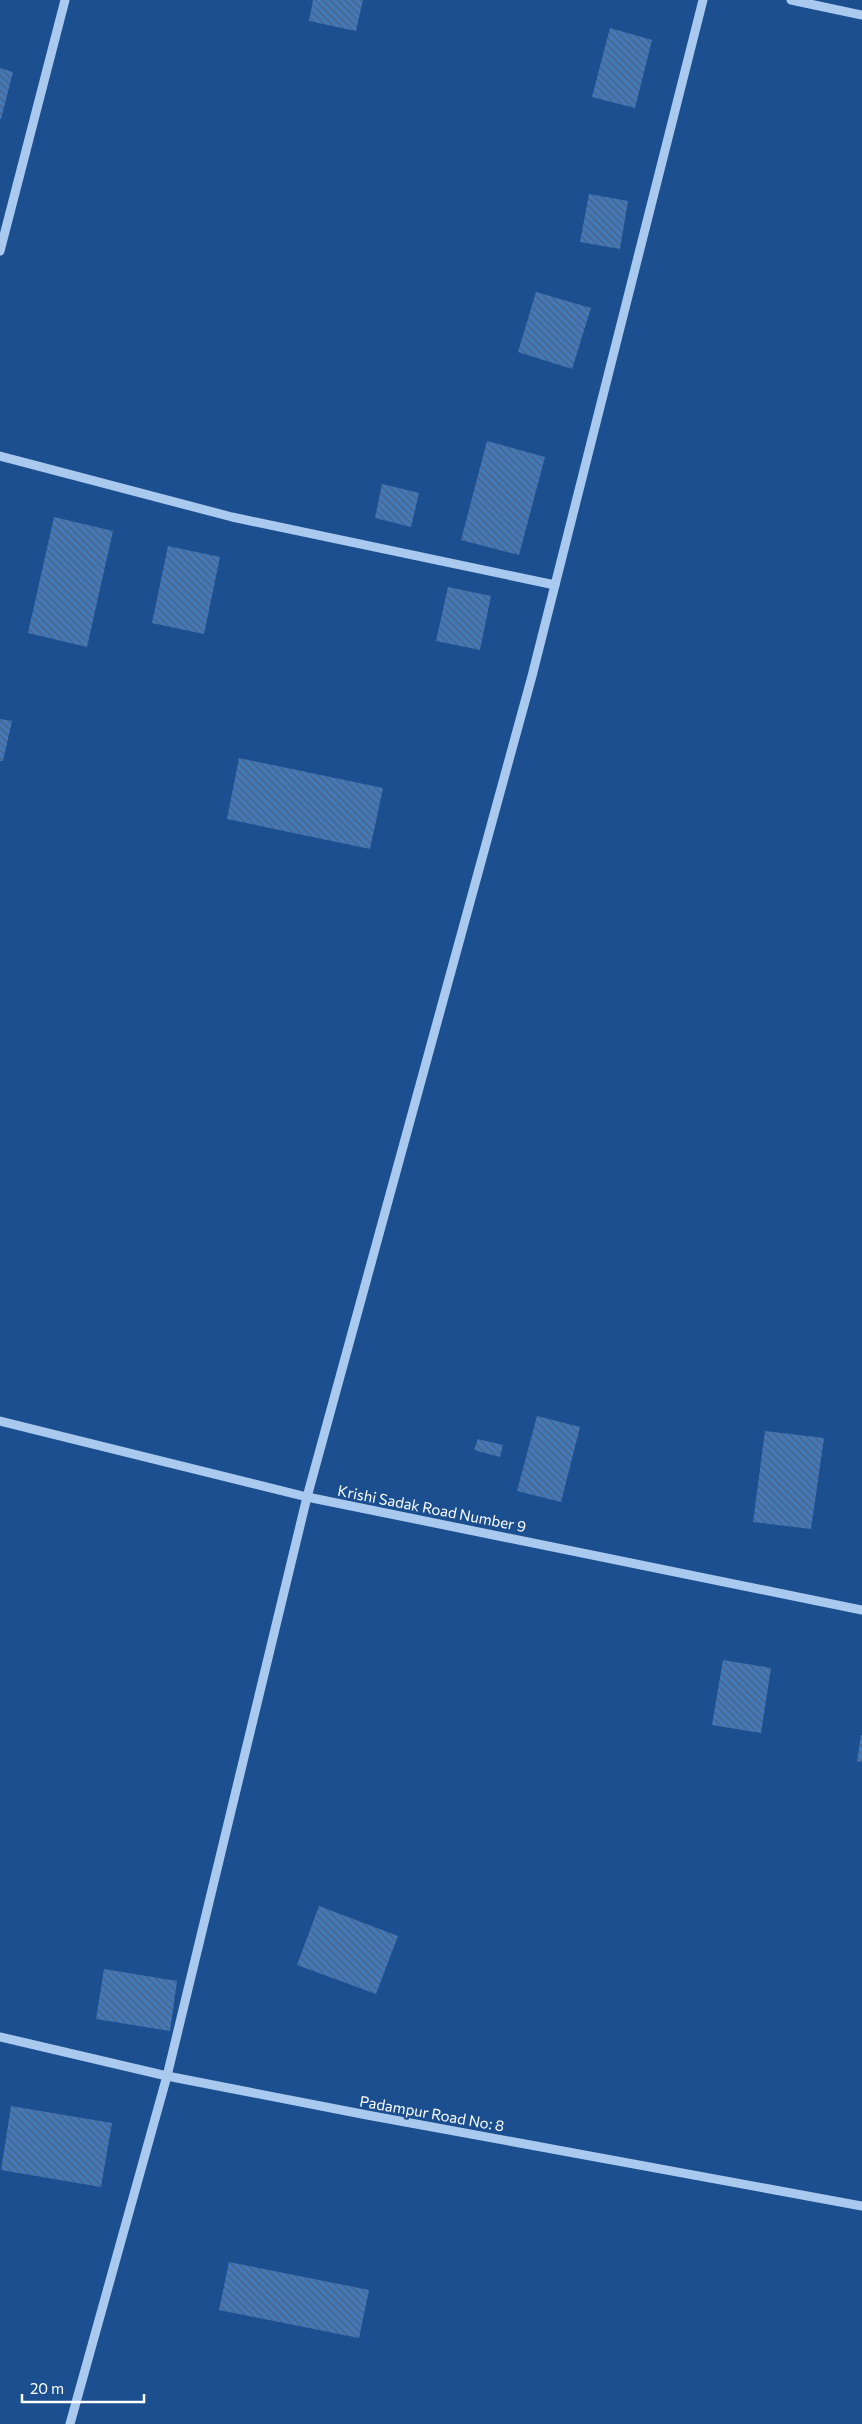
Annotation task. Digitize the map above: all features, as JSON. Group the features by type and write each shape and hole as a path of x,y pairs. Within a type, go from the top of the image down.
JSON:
{"street":[{"path":"0,251 65,0"},
{"path":"70,2424 167,2076 307,1497 555,585 703,0"},
{"path":"791,0 862,15"},
{"path":"0,456 232,517 555,585"},
{"name":"Krishi Sadak Road Number 9","path":"0,1421 307,1497 862,1610"},
{"name":"Padampur Road No: 8","path":"0,2037 167,2076 367,2115 862,2206"}],"building":[{"path":"313,0 363,0 356,31 309,21"},
{"path":"610,28 652,40 635,108 592,97"},
{"path":"0,68 13,72 1,119 0,119"},
{"path":"589,194 628,201 620,249 580,242"},
{"path":"536,292 591,308 572,369 518,352"},
{"path":"487,441 545,457 519,555 461,540"},
{"path":"382,484 419,493 411,527 375,518"},
{"path":"54,517 113,531 87,647 28,633"},
{"path":"168,546 220,557 204,634 152,623"},
{"path":"448,587 491,596 480,650 436,641"},
{"path":"0,719 12,721 3,761 0,761"},
{"path":"239,758 383,788 370,849 227,819"},
{"path":"537,1416 580,1427 561,1502 517,1491"},
{"path":"765,1431 824,1438 811,1529 753,1522"},
{"path":"478,1439 503,1445 500,1457 474,1450"},
{"path":"723,1660 771,1668 761,1733 712,1725"},
{"path":"862,1735 862,1762 857,1761"},
{"path":"319,1906 398,1936 376,1994 297,1965"},
{"path":"104,1969 177,1981 170,2031 96,2019"},
{"path":"11,2106 112,2123 101,2187 1,2170"},
{"path":"229,2262 369,2290 359,2338 219,2310"}]}
